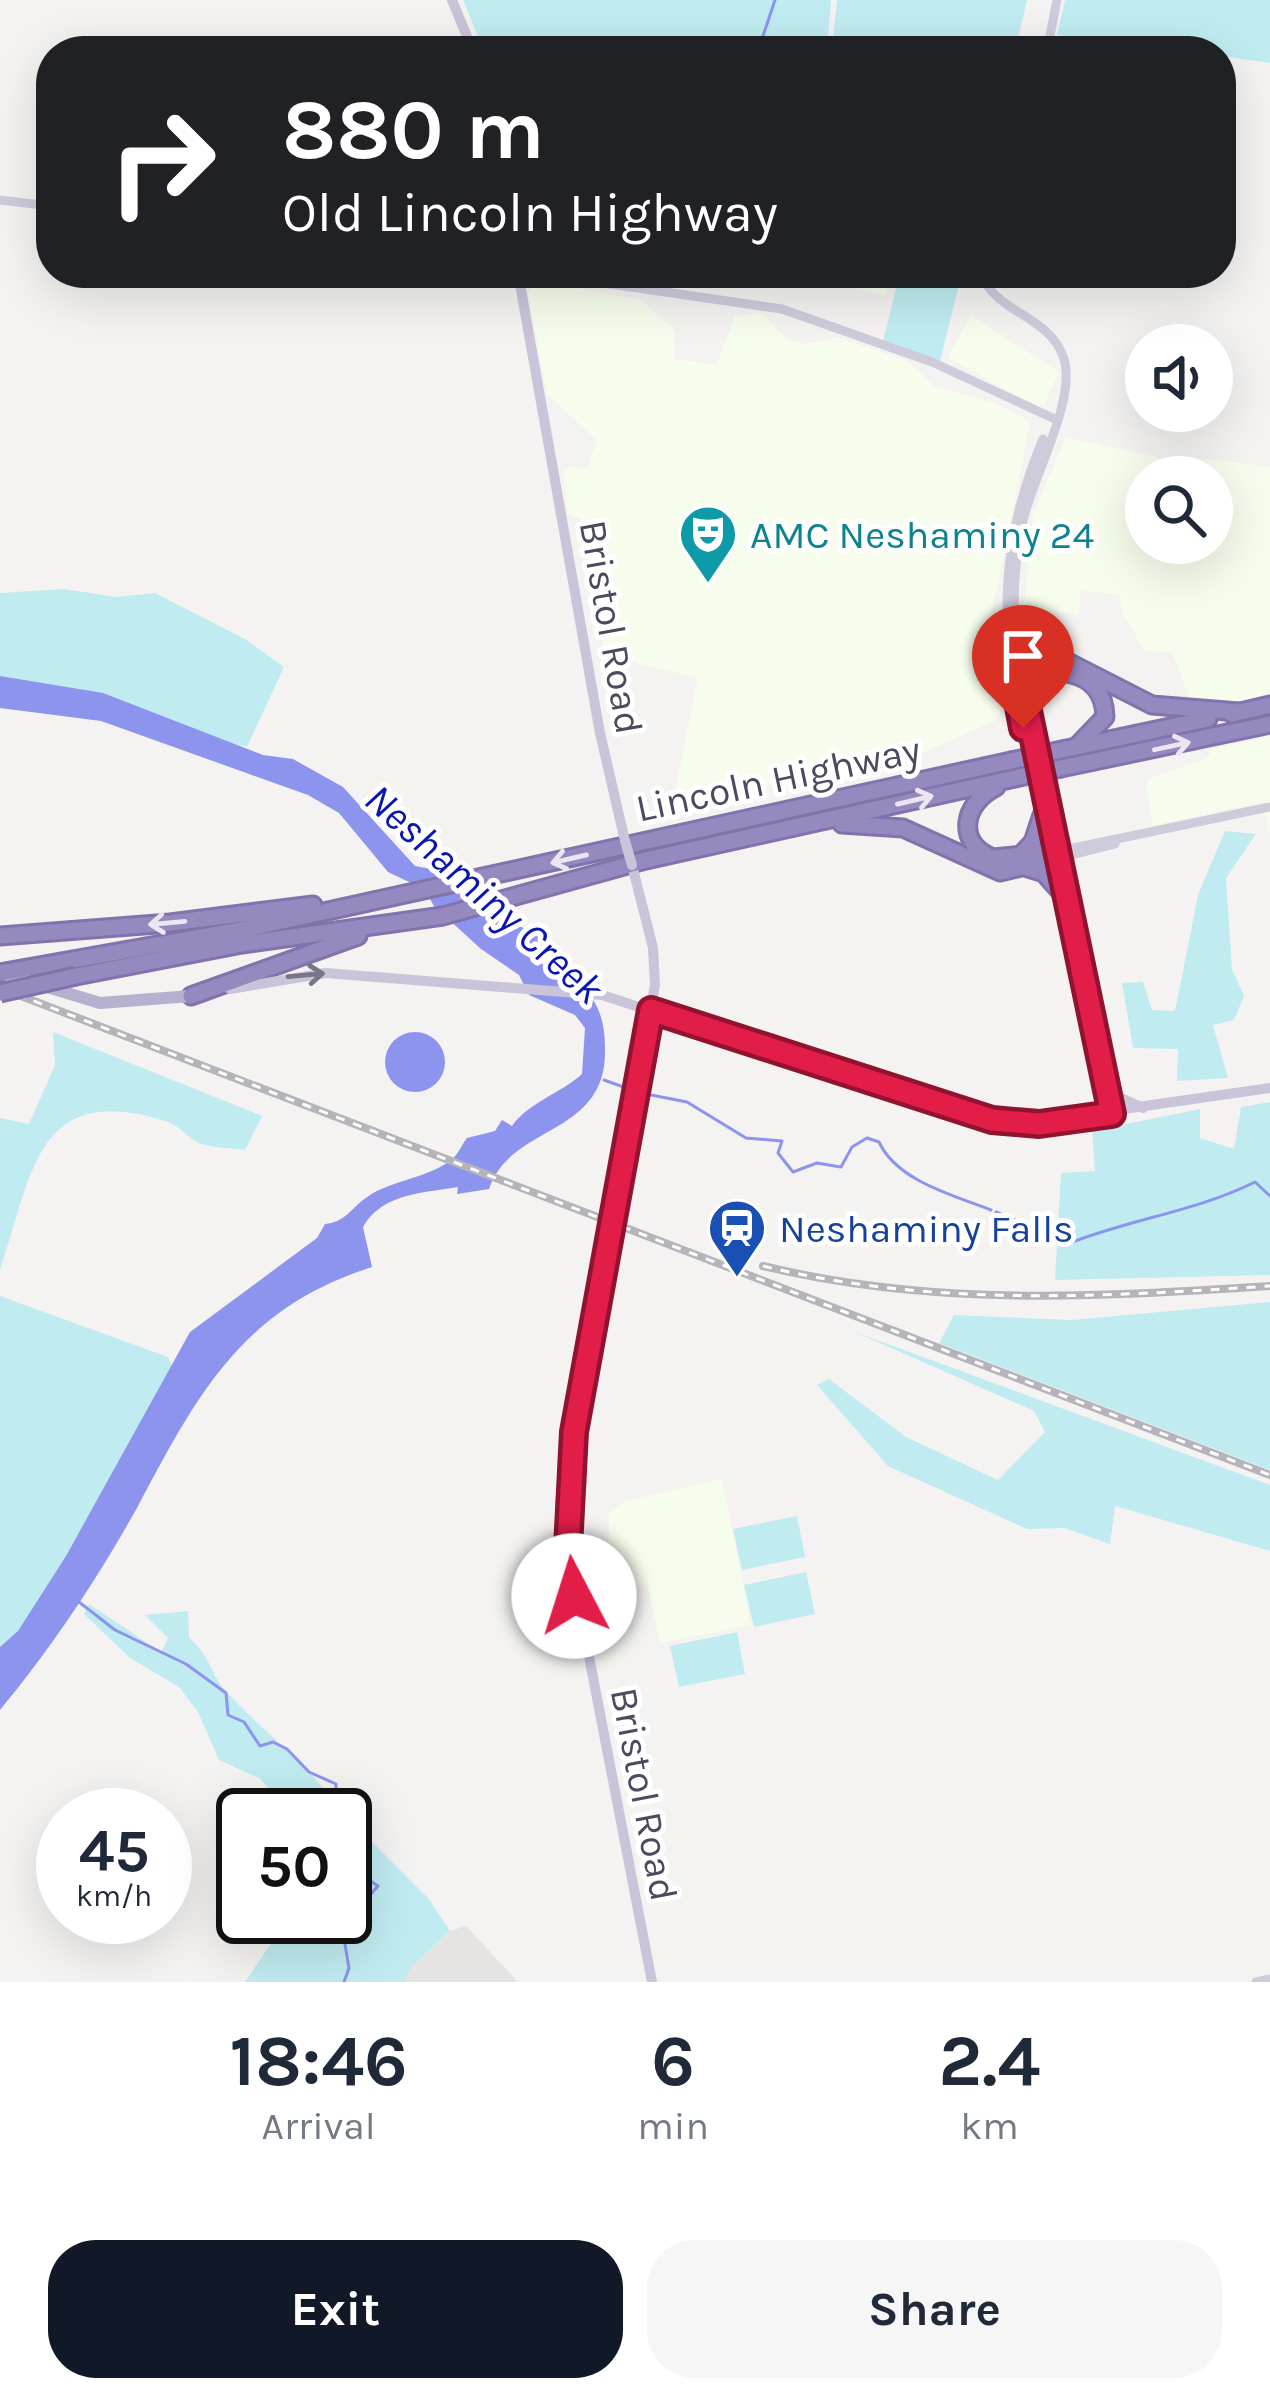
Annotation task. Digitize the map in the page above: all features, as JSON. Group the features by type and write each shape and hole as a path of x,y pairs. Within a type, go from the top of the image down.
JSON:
{"highway":[{"path":"1014,624 1052,658"},
{"path":"1016,669 1052,658 1076,662 1133,697 1166,709 1239,712"},
{"path":"1016,669 1078,674 1101,698 1105,717 1099,728 1061,756"},
{"name":"Lincoln Highway","path":"413,922 646,860 815,824 1270,705"},
{"name":"Lincoln Highway","path":"1061,756 1270,724"},
{"path":"1013,770 977,798 966,826 970,841 987,857 1022,863 1044,873 1058,889"},
{"name":"Lincoln Highway","path":"378,899 1013,770"},
{"path":"1022,863 1042,815"},
{"path":"815,824 904,828 990,870 1055,855"},
{"path":"0,936 378,899"},
{"path":"0,973 154,948 378,899"},
{"path":"0,993 242,944 413,922"},
{"path":"191,996 305,952 413,922"}],"main road":[{"path":"452,0 466,36"},
{"name":"Bristol Road","path":"521,288 600,733 655,961 651,1010 574,1432 568,1548 652,1982"},
{"path":"1016,669 1042,815 1112,1114"},
{"path":"1016,669 1104,1082 1121,1098 1146,1108"},
{"path":"0,973 100,1003 150,1003 326,973 597,994 982,1117 1020,1124 1074,1120 1270,1088"},
{"path":"1074,1120 1094,1103 1104,1082"}],"street":[{"path":"1050,36 1057,0"},
{"path":"0,200 36,204"},
{"path":"637,288 782,309 932,362 1055,419"},
{"path":"989,288 994,297 1046,331 1060,349 1067,380 1022,521 1014,624 1016,669"},
{"path":"1028,410 1042,424 1042,440"},
{"path":"1016,669 1006,609 1010,542 1042,440 1055,419"},
{"path":"1055,855 1270,807"},
{"path":"1256,1982 1270,1979"}],"shaded area":[{"path":"463,0 831,0 828,36 478,36"},
{"path":"837,0 1027,0 1019,36 833,36"},
{"path":"1065,0 1270,0 1270,63 1236,58 1236,36 1057,35"},
{"path":"532,288 575,288 642,300 675,331 674,359 717,365 735,316 763,314 787,339 805,344 838,337 909,362 934,386 994,403 1030,421 988,633 990,684 1002,706 998,719 883,771 674,797 698,678 605,656 582,519 568,514 563,472 572,466 587,470 597,441 547,393 528,294"},
{"path":"853,288 887,288 886,295"},
{"path":"896,288 958,288 940,361 883,341"},
{"path":"971,315 1059,372 1042,409 948,358"},
{"path":"1066,437 1152,456 1125,456 1125,564 1233,564 1233,462 1270,467 1270,696 1219,710 1190,699 1172,652 1145,651 1122,613 1120,595 1081,590 1079,614 1024,608 1033,515"},
{"path":"64,589 117,597 155,593 245,639 284,667 247,747 0,681 0,593"},
{"path":"1270,736 1270,834 1261,802 1153,826 1146,785 1150,778 1210,757 1210,750"},
{"path":"1225,831 1256,834 1226,878 1232,969 1244,996 1234,1020 1213,1025 1228,1078 1177,1081 1178,1049 1133,1048 1122,983 1143,982 1152,1010 1175,1011 1198,895"},
{"path":"53,1032 262,1116 245,1150 204,1145 168,1122 124,1112 91,1113 66,1124 33,1169 0,1270 0,1118 29,1124 55,1065"},
{"path":"1270,1102 1270,1275 1055,1280 1061,1173 1095,1171 1092,1131 1200,1109 1200,1138 1234,1149 1241,1107"},
{"path":"0,1296 168,1357 186,1398 0,1699"},
{"path":"1270,1302 1270,1470 939,1343 954,1315 1072,1320"},
{"path":"855,1332 1270,1485 1270,1551 1115,1506 1110,1544 1064,1528 1027,1529 888,1466 817,1385 829,1379 906,1437 998,1480 1045,1432 1034,1411"},
{"path":"722,1479 751,1625 660,1643 647,1583 610,1591 609,1513 625,1501"},
{"path":"797,1516 805,1557 742,1570 733,1529"},
{"path":"806,1572 815,1614 754,1627 744,1585"},
{"path":"89,1604 161,1652 168,1638 145,1615 188,1611 189,1638 221,1684 323,1788 269,1788 259,1778 219,1760 198,1712 179,1687 130,1658 84,1614"},
{"path":"737,1632 745,1674 679,1687 670,1646"},
{"path":"372,1842 429,1899 450,1931 412,1966 405,1982 245,1982 271,1944 372,1944"},
{"path":"466,1926 518,1982 405,1982 412,1966 450,1931"}],"water":[{"path":"0,676 103,693 263,755 293,759 343,787 415,866 458,874 492,909 553,946 555,954 515,946 585,989 601,1017 605,1049 601,1078 591,1099 575,1115 517,1152 500,1168 489,1189 457,1194 458,1187 431,1191 381,1207 363,1227 372,1267 327,1284 289,1306 229,1360 182,1427 91,1585 0,1710 0,1647 18,1631 66,1556 190,1332 317,1238 325,1224 343,1218 373,1193 450,1161 467,1138 495,1131 502,1120 512,1126 574,1081 582,1074 585,1028 575,1015 529,995 519,975 481,949 434,906 424,889 388,872 339,813 308,795 101,721 0,708"},
{"path":"415,1032 436,1041 445,1062 436,1083 415,1092 394,1083 385,1062 394,1041"}],"waterway":[{"path":"763,36 775,0"},
{"path":"604,1080 629,1089"},
{"path":"641,1093 687,1102 746,1138 782,1141 778,1153 793,1172 817,1163 841,1167 852,1147 867,1138 879,1142 887,1156 912,1177 991,1210"},
{"path":"996,1212 1070,1243 1255,1182 1270,1196"},
{"path":"79,1602 115,1630 186,1664 226,1693 228,1715 244,1722 260,1746 273,1742 287,1749 309,1772 336,1788"},
{"path":"372,1882 378,1886 372,1893"},
{"path":"344,1982 349,1968 345,1944"}],"railway":[{"path":"0,988 1270,1475"},
{"path":"763,1266 889,1288 1016,1296 1270,1286"}],"place":[{"name":"AMC Neshaminy 24","path":"708,585"},
{"name":"Neshaminy Falls","path":"737,1279"}],"route":[{"path":"574,1596 568,1548 574,1432 651,1010 992,1120 1039,1124 1112,1114 1018,663 1011,664 1023,728"}],"water label":[{"name":"Neshaminy Creek","path":"485,893"}]}
